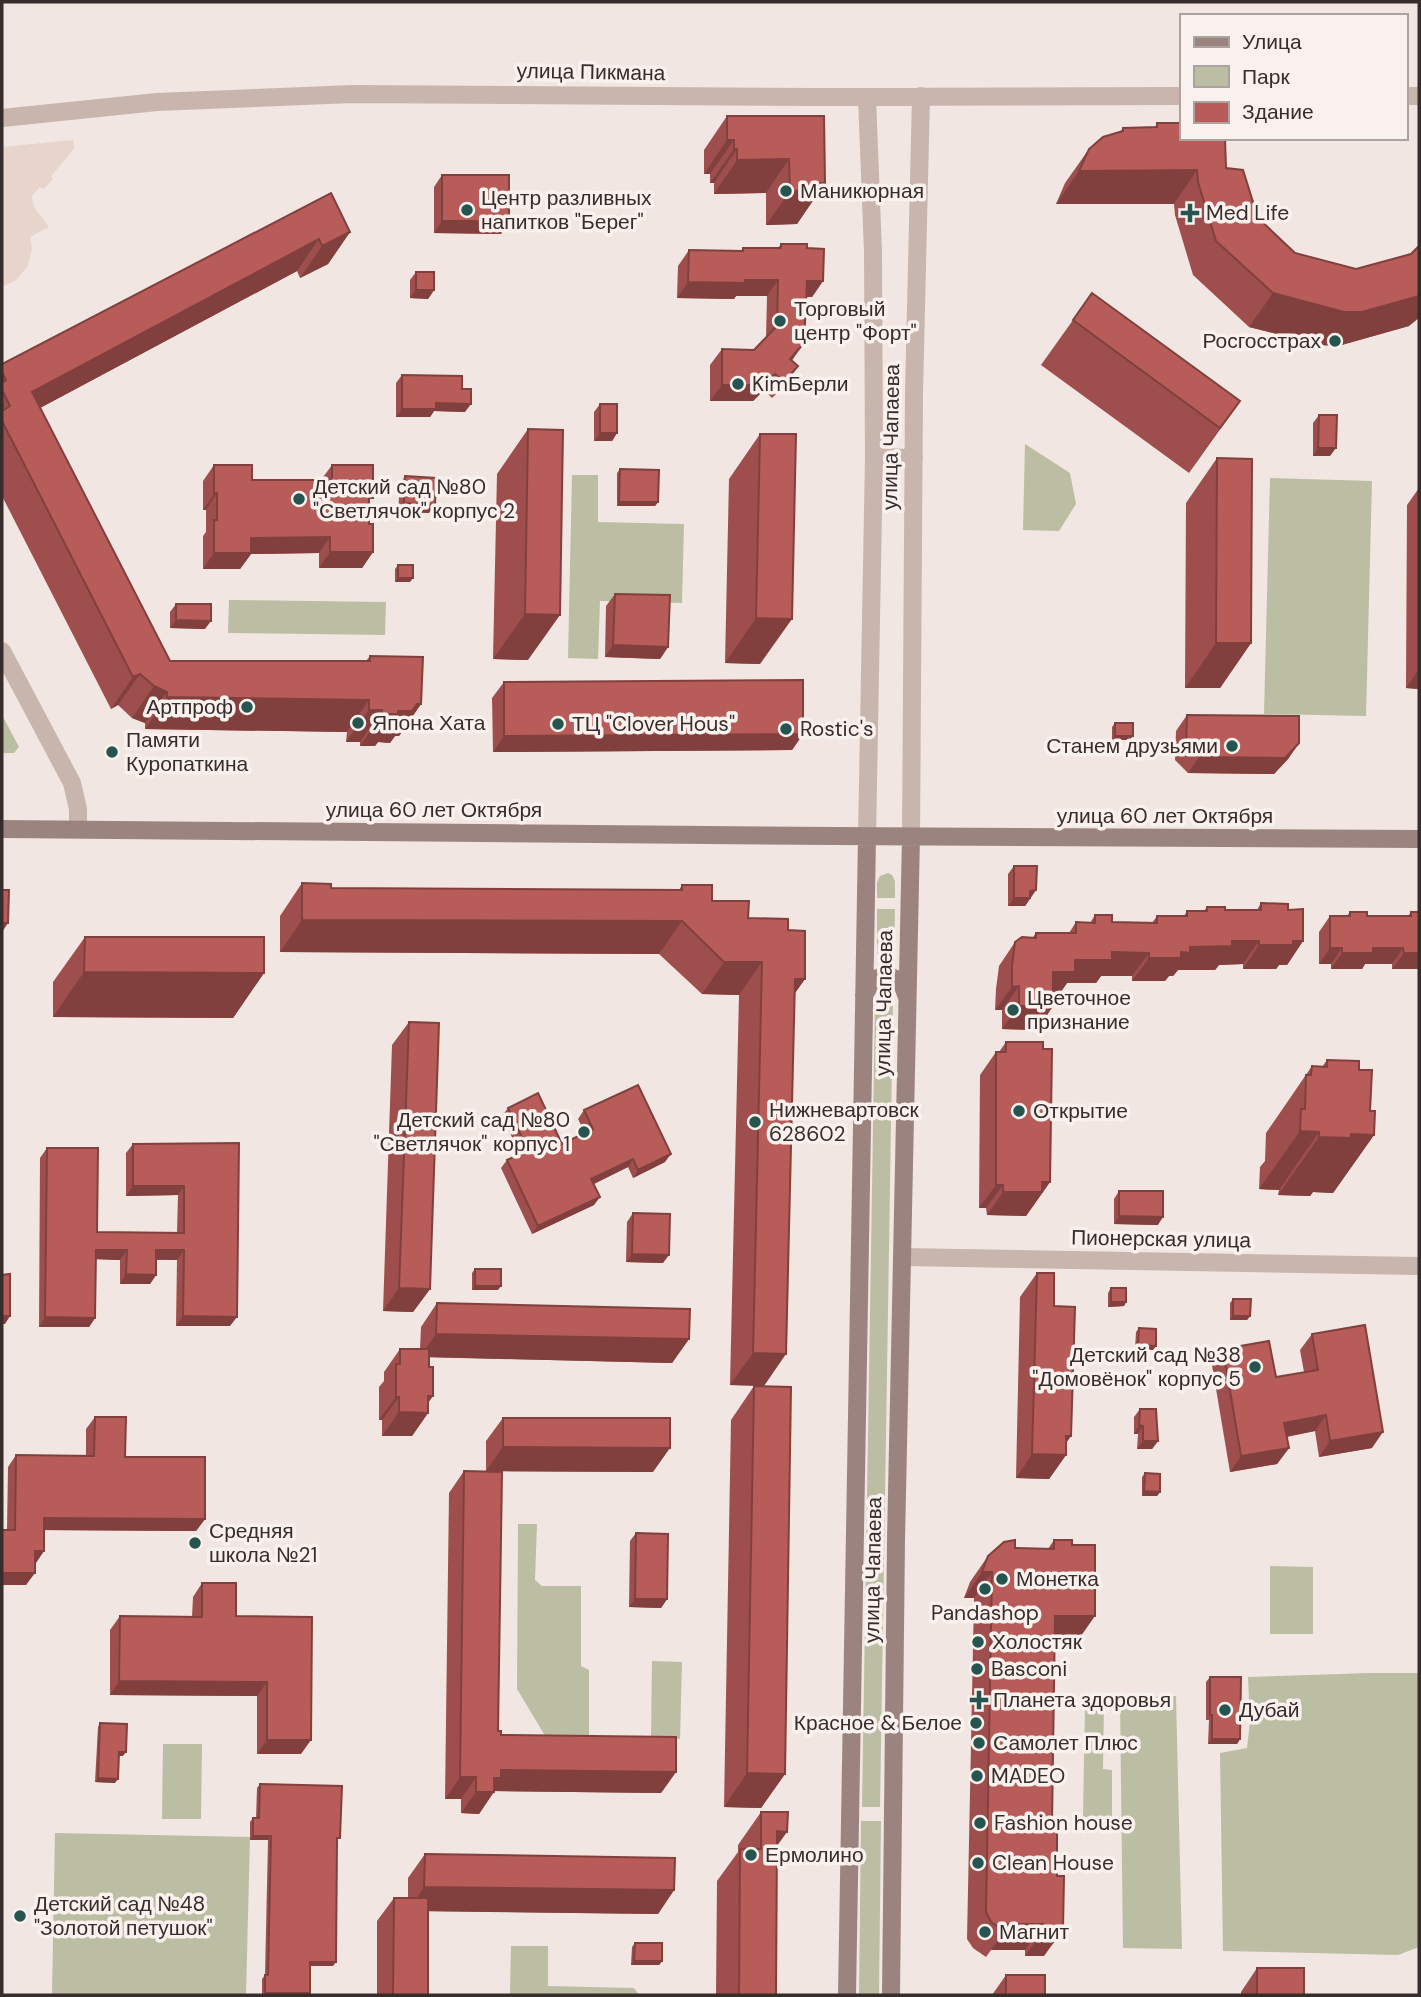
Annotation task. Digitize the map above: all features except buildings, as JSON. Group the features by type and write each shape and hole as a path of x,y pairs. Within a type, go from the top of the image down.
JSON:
{"main road":[{"name":"улица 60 лет Октября","path":"2,829 1419,839"},
{"name":"улица Чапаева","path":"847,1995 867,836"},
{"name":"улица Чапаева","path":"891,1995 911,837"},
{"path":"863,996 873,980 885,975 901,981 907,997"}],"street":[{"name":"улица Пикмана","path":"2,118 157,102 275,96 1180,96"},
{"name":"улица Чапаева","path":"911,837 914,458 921,96"},
{"name":"улица Чапаева","path":"867,97 873,252 874,457 867,836"},
{"path":"874,457 914,458"},
{"path":"2,651 72,783 78,809 78,829"},
{"name":"Пионерская улица","path":"902,1256 1419,1266"}],"green space":[{"path":"1025,444 1070,473 1076,504 1059,531 1023,530"},
{"path":"572,475 598,475 598,522 684,524 682,603 600,601 598,659 568,658"},
{"path":"1270,478 1372,481 1366,716 1264,714"},
{"path":"229,600 386,602 385,635 228,633"},
{"path":"2,715 19,747 14,753 2,753"},
{"path":"888,873 895,881 895,898 877,898 877,882 880,876"},
{"path":"877,909 895,909 894,953 891,956 880,956 877,953"},
{"path":"877,996 890,996 893,1001 880,1807 862,1807 875,1003"},
{"path":"518,1524 537,1524 535,1580 542,1586 581,1586 581,1666 589,1670 589,1738 547,1739 517,1689"},
{"path":"1270,1566 1313,1567 1313,1634 1270,1634"},
{"path":"652,1661 682,1662 680,1739 651,1738"},
{"path":"1419,1673 1419,1947 1398,1955 1223,1951 1220,1753 1247,1748 1250,1722 1248,1677"},
{"path":"1176,1696 1182,1949 1123,1948 1120,1698"},
{"path":"1085,1704 1104,1704 1103,1769 1112,1770 1112,1817 1083,1817"},
{"path":"163,1744 202,1744 201,1819 162,1819"},
{"path":"861,1821 881,1821 879,1995 859,1995"},
{"path":"55,1833 250,1837 246,1995 52,1995"},
{"path":"511,1946 548,1946 548,1986 634,1988 639,1995 487,1995 510,1994"}],"shaded area":[{"path":"73,140 74,149 51,176 53,179 44,189 40,187 32,196 34,207 49,227 30,237 32,248 28,266 16,280 2,287 2,147"}],"place":[{"name":"Маникюрная","path":"786,191"},
{"name":"Центр разливных напитков \"Берег\"","path":"467,210"},
{"name":"Med Life","path":"1190,213"},
{"name":"Торговый центр \"Форт\"","path":"780,321"},
{"name":"Росгосстрах","path":"1335,341"},
{"name":"KimБерли","path":"738,384"},
{"name":"Детский сад №80 \"Светлячок\" корпус 2","path":"299,499"},
{"name":"Артпроф","path":"247,707"},
{"name":"Япона Хата","path":"358,723"},
{"name":"ТЦ \"Clover Hous\"","path":"558,724"},
{"name":"Rostic's","path":"786,729"},
{"name":"Станем друзьями","path":"1232,746"},
{"name":"Памяти Куропаткина","path":"112,752"},
{"name":"Цветочное признание","path":"1013,1010"},
{"name":"Открытие","path":"1019,1111"},
{"name":"Нижневартовск 628602","path":"755,1122"},
{"name":"Детский сад №80 \"Светлячок\" корпус 1","path":"584,1132"},
{"name":"Детский сад №38 \"Домовёнок\" корпус 5","path":"1255,1367"},
{"name":"Средняя школа №21","path":"195,1543"},
{"name":"Монетка","path":"1002,1579"},
{"name":"Pandashop","path":"985,1589"},
{"name":"Холостяк","path":"978,1642"},
{"name":"Basconi","path":"977,1669"},
{"name":"Планета здоровья","path":"979,1700"},
{"name":"Дубай","path":"1225,1710"},
{"name":"Красное & Белое","path":"976,1723"},
{"name":"Самолет Плюс","path":"979,1743"},
{"name":"MADEO","path":"977,1776"},
{"name":"Fashion house","path":"980,1823"},
{"name":"Ермолино","path":"751,1855"},
{"name":"Clean House","path":"978,1863"},
{"name":"Детский сад №48 \"Золотой петушок\"","path":"20,1916"},
{"name":"Магнит","path":"985,1932"}]}
